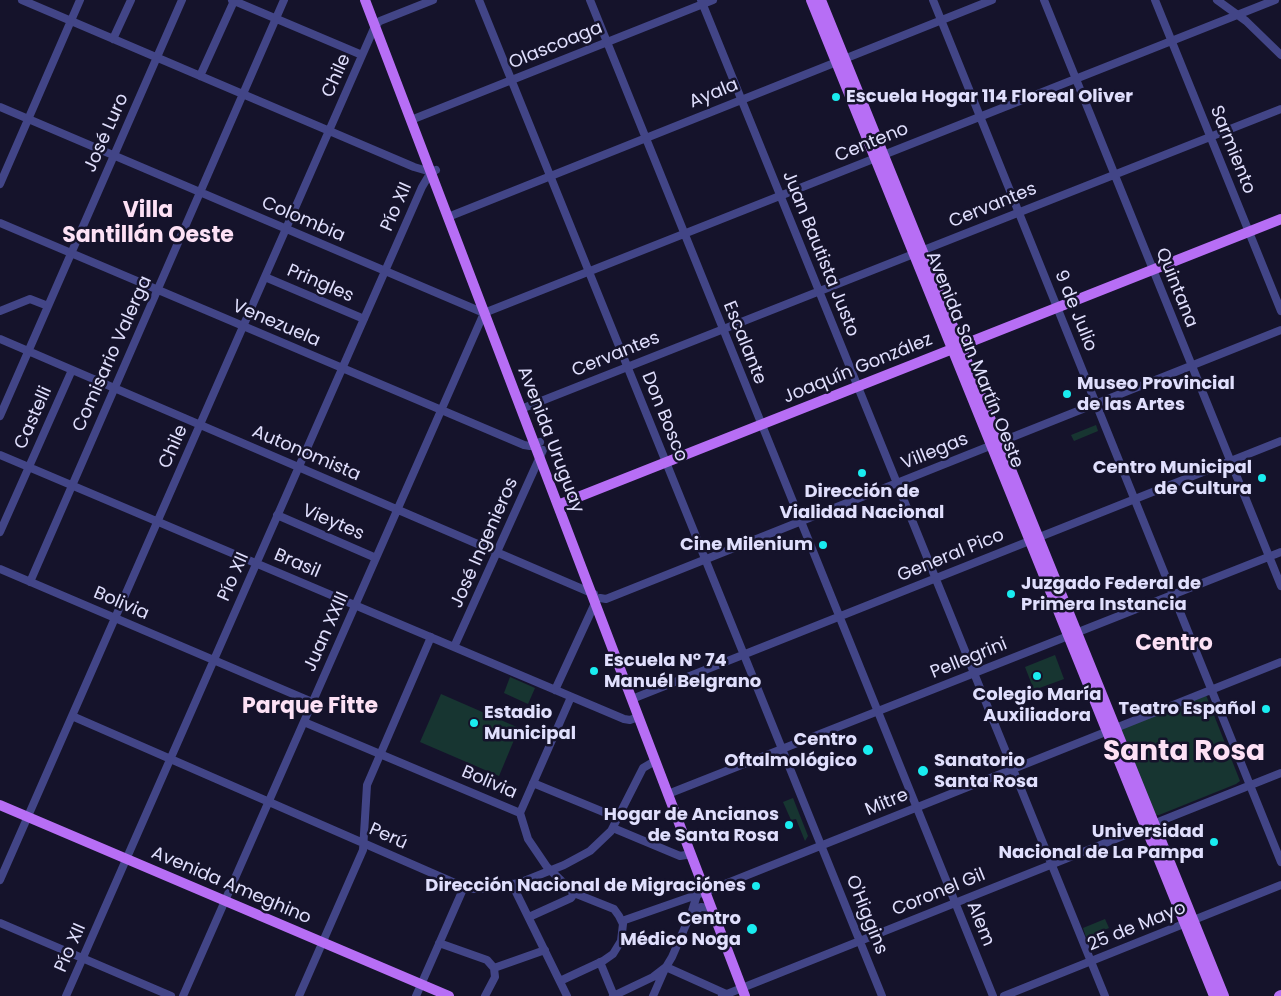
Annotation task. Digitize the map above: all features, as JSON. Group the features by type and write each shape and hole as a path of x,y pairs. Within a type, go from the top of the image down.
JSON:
{"main road":[{"name":"Avenida Uruguay","path":"366,0 434,171 595,598 634,698 666,772 671,793 704,892"},
{"name":"Avenida San Martín Oeste","path":"811,0 840,60 1189,922"},
{"name":"Avenida San Martín Oeste","path":"821,0 840,60"},
{"name":"Joaquín González","path":"560,504 1281,219"},
{"name":"Avenida Uruguay","path":"634,698 638,717 655,761 671,793 704,892"},
{"path":"655,761 659,762 666,772"},
{"name":"Avenida Ameghino","path":"0,805 449,996"},
{"path":"704,892 745,990"},
{"path":"704,892 745,990 751,996"},
{"path":"1189,922 1214,996"},
{"path":"1189,922 1224,996"}],"street":[{"path":"22,0 414,167 434,171"},
{"path":"0,184 80,0"},
{"path":"113,39 131,0"},
{"name":"José Luro","path":"0,416 182,0"},
{"path":"200,76 232,0 362,55"},
{"name":"Comisario Valerga","path":"30,582 284,0"},
{"path":"377,24 433,0"},
{"name":"Don Bosco","path":"479,0 822,846"},
{"name":"Escalante","path":"590,0 916,808"},
{"name":"Olascoaga","path":"414,119 702,2 713,0"},
{"name":"9 de Julio","path":"934,0 1281,862"},
{"name":"Ayala","path":"450,216 992,0"},
{"name":"Quintana","path":"1044,0 1281,586"},
{"name":"Sarmiento","path":"1155,0 1281,311"},
{"path":"1217,0 1238,15 1281,55"},
{"name":"Centeno","path":"487,312 1238,15 1265,2 1275,0"},
{"name":"Juan Bautista Justo","path":"702,2 1105,996"},
{"name":"Chile","path":"0,880 377,24"},
{"name":"Colombia","path":"0,107 385,271 487,312"},
{"name":"Cervantes","path":"524,408 1281,109"},
{"name":"Pío XII","path":"66,996 422,187 434,171"},
{"name":"Venezuela","path":"0,223 524,445 539,448"},
{"name":"Pringles","path":"265,277 364,319"},
{"path":"0,311 30,299 48,306"},
{"name":"Juan XXIII","path":"183,996 441,410 487,312"},
{"name":"Villegas","path":"595,598 606,599 1281,330"},
{"name":"Autonomista","path":"0,339 497,552 595,598"},
{"name":"Castelli","path":"0,532 72,370"},
{"name":"General Pico","path":"634,698 1281,441"},
{"name":"José Ingenieros","path":"454,647 497,552 539,448"},
{"name":"Brasil","path":"0,454 626,720 638,717"},
{"name":"Vieytes","path":"277,516 376,558"},
{"name":"Pellegrini","path":"671,793 1281,552"},
{"name":"Bolivia","path":"0,569 312,702"},
{"path":"555,690 595,598"},
{"path":"299,996 363,850 367,785 431,637"},
{"name":"Mitre","path":"704,892 1281,662"},
{"path":"520,813 571,696"},
{"name":"Perú","path":"72,716 464,887 481,890 512,884 551,871 590,851 613,828 642,769 655,761"},
{"name":"Bolivia","path":"304,722 520,813 531,844 551,871 572,891 612,908 622,921"},
{"name":"Coronel Gil","path":"724,995 745,990 860,941 1281,773"},
{"path":"533,783 618,818"},
{"name":"Alem","path":"916,808 992,996"},
{"path":"613,828 680,856 691,854"},
{"name":"O'Higgins","path":"822,846 882,996"},
{"path":"512,884 567,996"},
{"name":"25 de Mayo","path":"1004,996 1281,885"},
{"path":"416,996 464,887"},
{"path":"529,917 571,898 573,895 572,891"},
{"path":"653,996 691,913 704,892"},
{"path":"560,981 610,956 618,947 623,934 622,921 704,892"},
{"path":"691,913 698,908 705,907 710,909 714,915"},
{"path":"0,923 171,996"},
{"path":"439,943 487,960 494,968 495,977 486,996"},
{"path":"494,968 545,950"},
{"path":"600,962 618,995 654,977 666,967"},
{"path":"666,967 724,995"}],"green space":[{"path":"1096,425 1098,431 1074,441 1071,435"},
{"path":"1055,655 1064,679 1034,690 1025,667"},
{"path":"510,677 535,688 528,704 504,693"},
{"path":"441,694 519,728 499,776 420,742"},
{"path":"1206,695 1240,781 1155,815 1121,734 1121,728"},
{"path":"793,798 808,836 805,841 796,819 791,820 783,802"},
{"path":"1105,919 1109,928 1086,937 1083,928"}],"place":[{"name":"Escuela Hogar 114 Floreal Oliver","path":"836,97"},
{"name":"Museo Provincial de las Artes","path":"1067,394"},
{"name":"Dirección de Vialidad Nacional","path":"862,473"},
{"name":"Centro Municipal de Cultura","path":"1262,478"},
{"name":"Cine Milenium","path":"823,545"},
{"name":"Juzgado Federal de Primera Instancia","path":"1011,594"},
{"name":"Escuela N° 74 Manuél Belgrano","path":"594,671"},
{"name":"Colegio María Auxiliadora","path":"1037,676"},
{"name":"Teatro Español","path":"1266,709"},
{"name":"Estadio Municipal","path":"474,723"},
{"name":"Centro Oftalmológico","path":"868,750"},
{"name":"Sanatorio Santa Rosa","path":"923,771"},
{"name":"Hogar de Ancianos de Santa Rosa","path":"789,825"},
{"name":"Universidad Nacional de La Pampa","path":"1214,842"},
{"name":"Dirección Nacional de Migraciónes","path":"756,886"},
{"name":"Centro Médico Noga","path":"752,929"}],"district":[{"name":"Villa Santillán Oeste","path":"148,224"},
{"name":"Centro","path":"1174,644"},
{"name":"Parque Fitte","path":"310,707"},
{"name":"Santa Rosa","path":"1184,753"}]}
